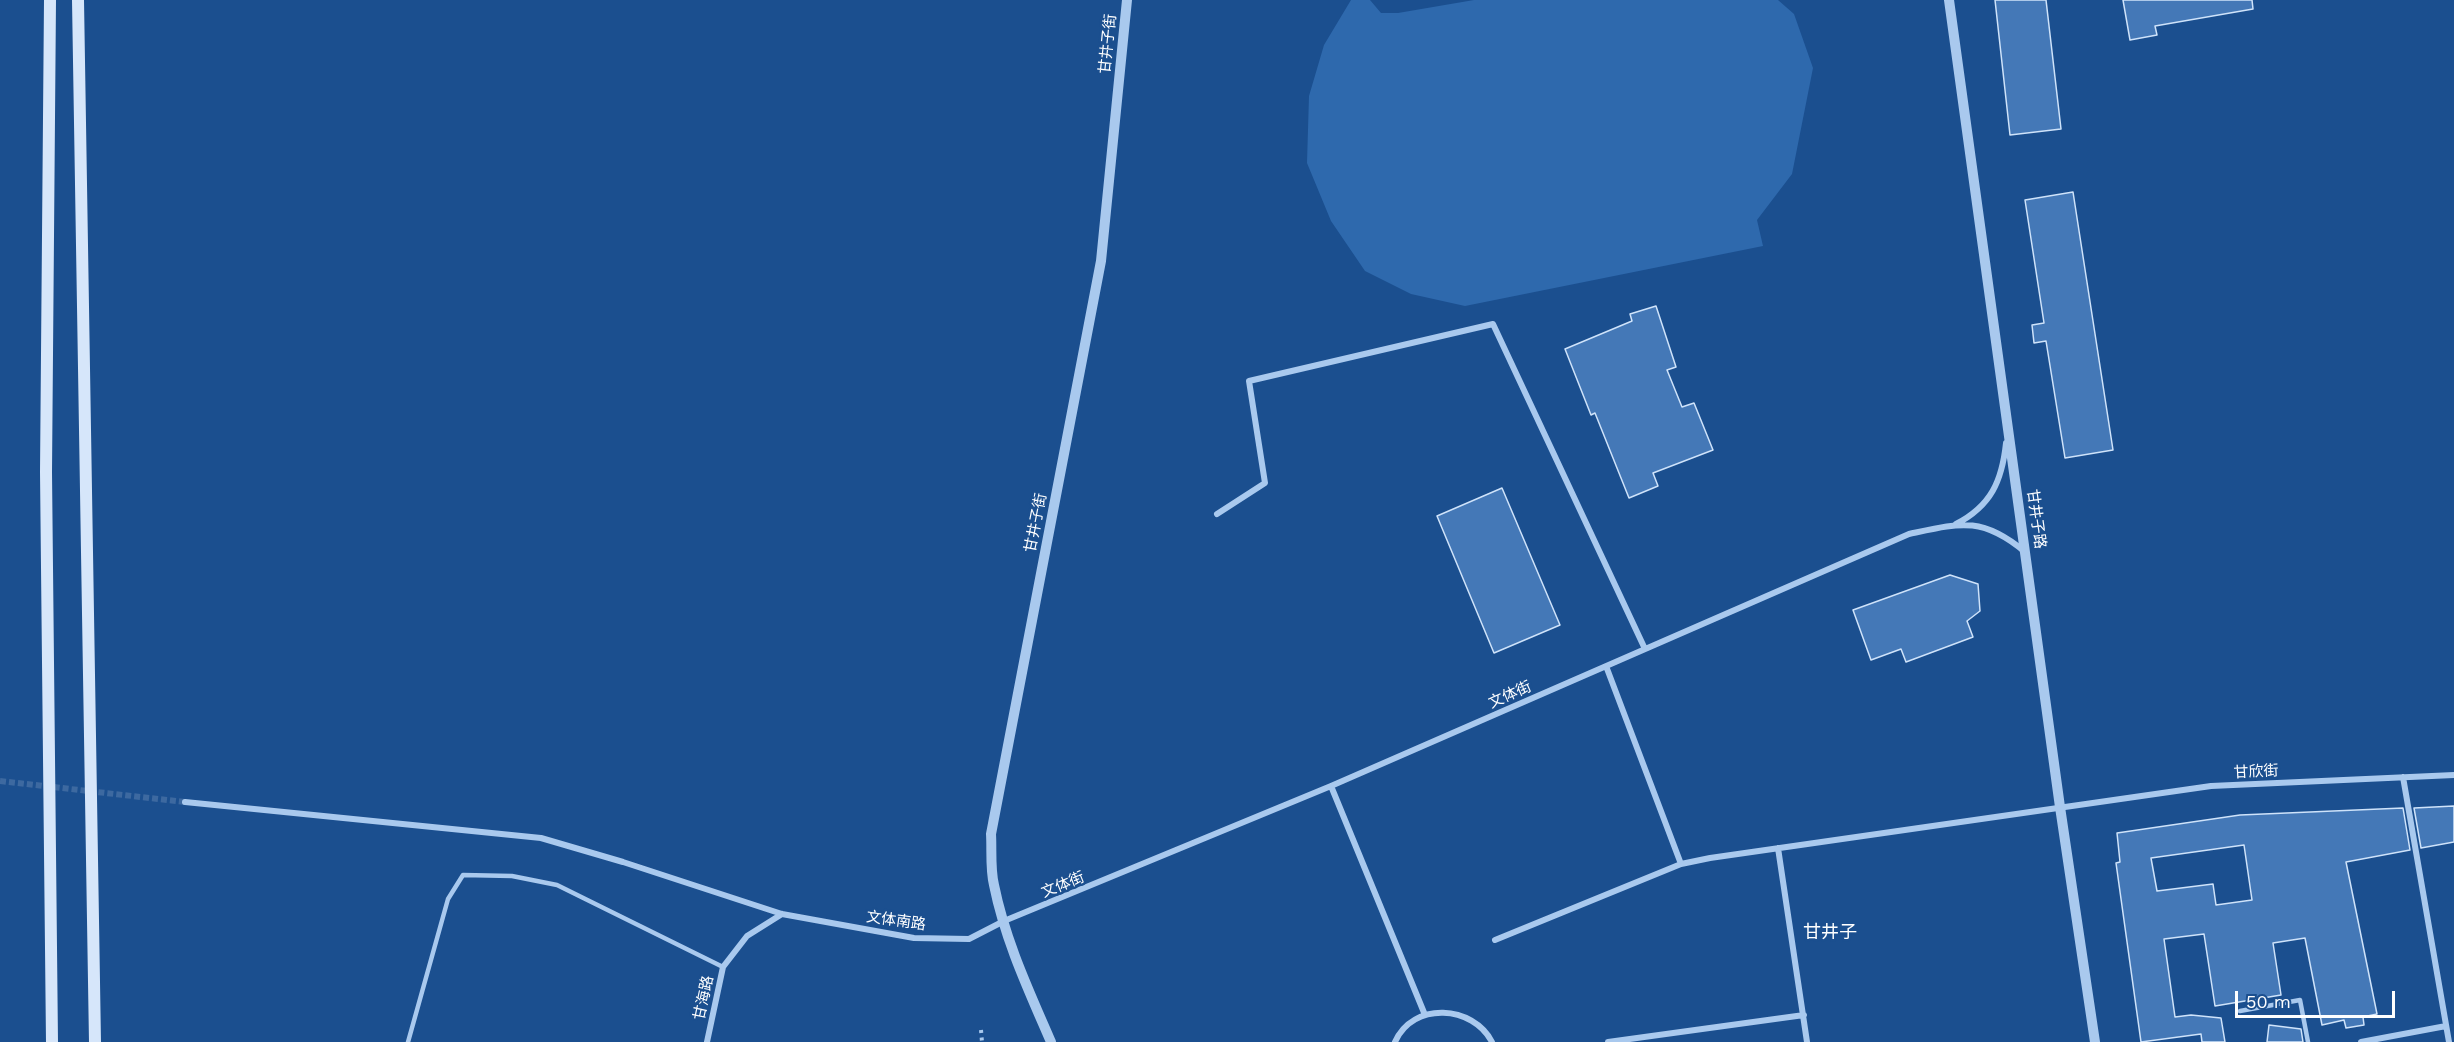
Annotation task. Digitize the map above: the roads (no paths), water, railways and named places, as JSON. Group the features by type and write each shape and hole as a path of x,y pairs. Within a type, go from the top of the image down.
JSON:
{"main road":[{"path":"50,0 46,472 52,1042"},
{"path":"78,0 95,1042"}],"street":[{"name":"甘井子街","path":"1052,1042 1019,968 1004,921 993,883 991,834 1101,261 1127,0"},
{"name":"甘井子路","path":"1948,0 2060,807 2095,1042"},
{"path":"1217,514 1265,483 1249,381 1493,324 1645,649"},
{"path":"1955,524 1972,516 1987,500 1997,484 2004,466 2008,428"},
{"name":"文体街","path":"1004,921 1331,786 1909,534 1955,524 1980,526 2005,536 2025,553"},
{"path":"1606,666 1681,864"},
{"name":"甘欣街","path":"1495,940 1681,864 1710,858 2211,786 2454,775"},
{"path":"2403,777 2449,1042"},
{"path":"1331,786 1425,1015"},
{"name":"文体南路","path":"185,802 541,838 782,914 914,938 969,939 1004,921"},
{"path":"1778,848 1807,1042"},
{"name":"甘海路","path":"707,1042 723,968 747,936 782,914"},
{"path":"1395,1042 1410,1023 1425,1015 1444,1011 1462,1015 1479,1024 1492,1042"},
{"path":"1608,1042 1804,1015"},
{"path":"2361,1042 2446,1026"}],"lane":[{"path":"408,1042 448,899 463,875 512,876 557,885 723,968"},
{"path":"2240,1011 2300,1000 2308,1042"},
{"path":"2446,1026 2454,1025"}],"tunnel":[{"path":"0,781 185,802"}],"district":[{"name":"甘井子","path":"1830,933"}]}
